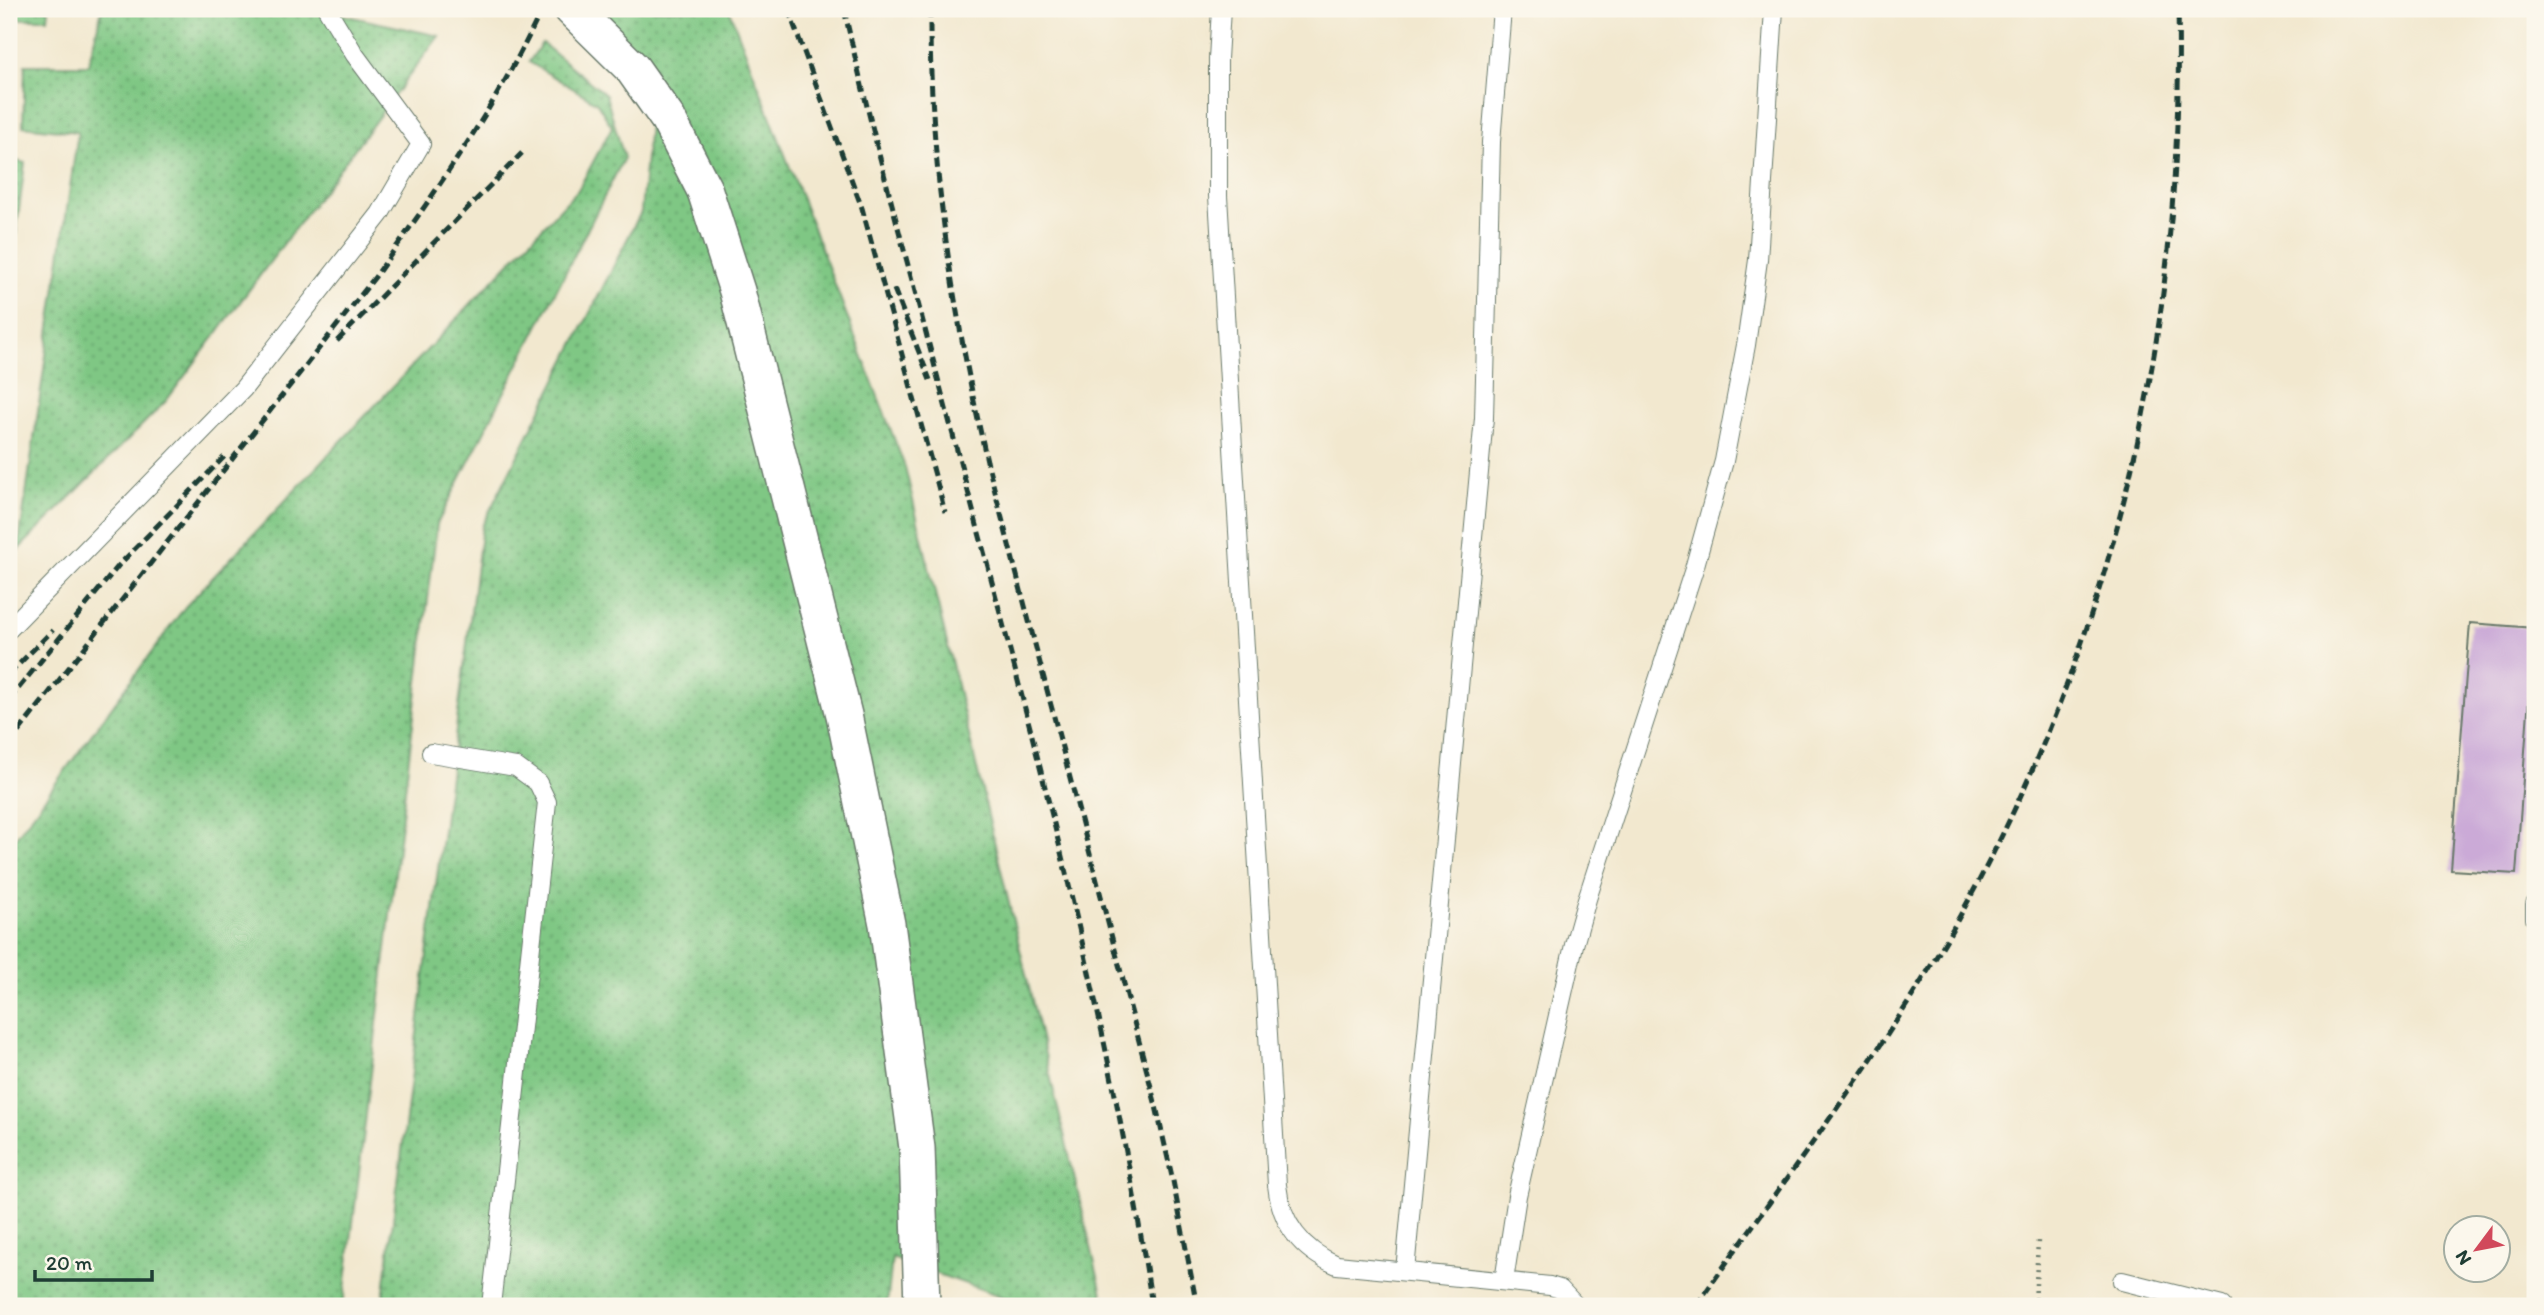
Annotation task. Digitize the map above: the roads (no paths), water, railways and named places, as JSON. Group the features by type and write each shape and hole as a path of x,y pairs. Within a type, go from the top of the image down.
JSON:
{"street":[{"path":"572,9 632,68 668,118 705,191 737,291 844,715 887,924 917,1148 922,1306"}],"lane":[{"path":"9,629 243,389 380,214 421,144 355,55 327,9"},
{"path":"1221,9 1217,195 1278,1197 1282,1212 1290,1227 1313,1253 1337,1265 1560,1289 1576,1306"},
{"path":"1405,1271 1484,418 1489,183 1502,9"},
{"path":"1504,1281 1517,1196 1577,934 1694,569 1724,461 1746,345 1758,260 1774,9"},
{"path":"431,753 516,766 538,783 547,802 491,1306"},
{"path":"2535,904 2535,919"},
{"path":"2122,1281 2222,1306"}],"railway":[{"path":"9,744 375,277 486,113 542,9"},
{"path":"788,9 862,208 945,512"},
{"path":"844,9 891,200 1019,684 1080,931 1131,1180 1152,1306"},
{"path":"930,9 934,123 945,236 975,405 987,461 1156,1106 1197,1306"},
{"path":"1696,1306 1851,1089 1910,1000 1997,845 2048,732 2090,616 2124,498 2150,378 2167,256 2177,133 2178,9"},
{"path":"337,341 522,153"},
{"path":"894,289 930,380"},
{"path":"9,700 119,565 227,454"},
{"path":"9,674 53,630"}]}
